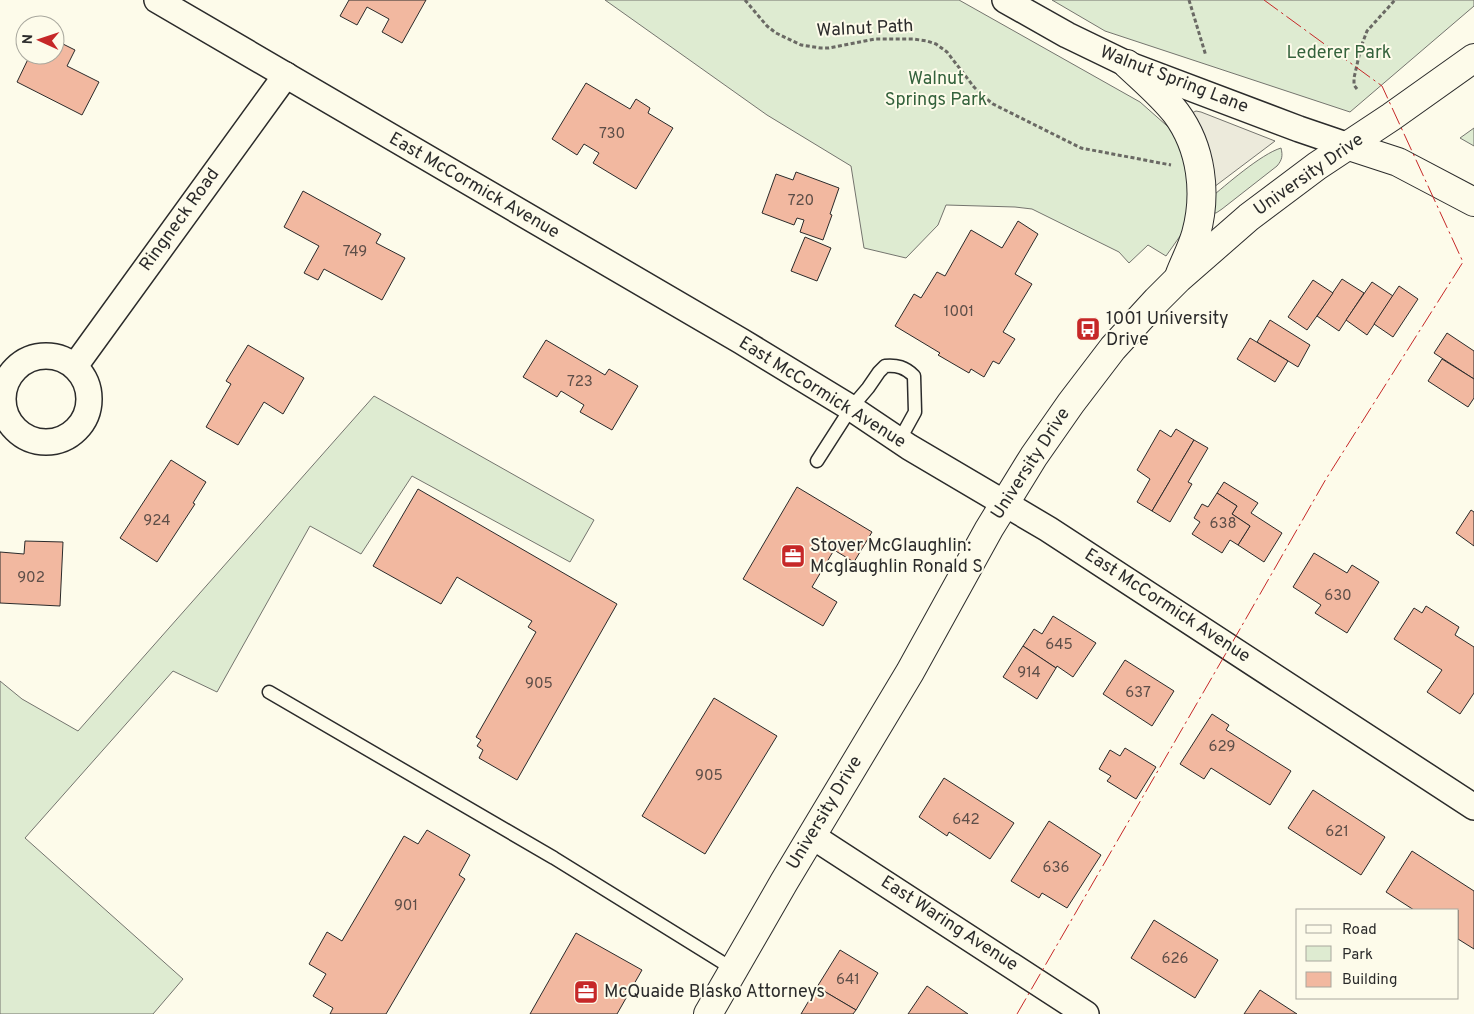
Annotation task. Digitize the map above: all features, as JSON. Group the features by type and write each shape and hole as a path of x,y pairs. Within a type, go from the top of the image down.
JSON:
{"main road":[{"name":"University Drive","path":"708,1014 910,672 1005,503 1034,456 1113,348 1156,300 1249,217 1317,166 1392,117 1474,58"},
{"path":"1127,64 1176,113 1189,133 1198,160 1201,185 1199,220 1195,237 1178,279"},
{"path":"1349,146 1398,162 1474,202"}],"street":[{"name":"East McCormick Avenue","path":"157,0 741,341 851,408 899,440 1005,503 1152,596 1474,807"},
{"name":"Walnut Spring Lane","path":"1006,0 1067,35 1127,64 1349,146"},
{"name":"Ringneck Road","path":"75,366 286,75"},
{"name":"East Waring Avenue","path":"812,836 1086,1014"}],"lane":[{"path":"817,461 851,408 885,366 900,366 914,376 914,412 899,440"},
{"path":"269,692 554,858 733,970"}],"path":[{"name":"Walnut Path","path":"745,0 767,26 776,33 802,44 821,48 875,39 927,41 948,52 974,87 993,104 1081,148 1174,165"},
{"path":"1190,0 1206,56"},
{"path":"1357,89 1354,85 1354,78 1366,31 1395,0"}],"green space":[{"name":"Walnut Springs Park","path":"605,0 959,0 1140,102 1174,132 1191,174 1185,229 1166,256 1148,245 1129,263 1119,252 1032,209 946,205 938,225 906,258 864,248 851,166 767,115"},
{"name":"Lederer Park","path":"1052,0 1474,0 1474,6 1350,112 1105,31"},
{"path":"1474,128 1474,146 1460,138"},
{"path":"1281,148 1282,158 1277,166 1222,209 1212,213 1209,199 1254,163"},
{"path":"374,396 594,520 570,562 412,476 361,554 310,526 217,692 173,671 25,838 183,979 153,1014 0,1014 0,681 22,699 78,731"}],"shaded area":[{"path":"1196,111 1275,141 1210,190 1192,113"}],"building":[{"path":"349,0 426,0 402,43 382,32 389,19 367,7 357,25 340,16"},
{"path":"65,45 75,50 67,66 99,82 82,115 17,82 25,65 65,65"},
{"path":"586,83 630,109 636,99 650,108 648,113 673,128 636,189 593,163 599,153 584,144 577,155 552,139"},
{"path":"796,172 839,188 823,240 800,232 804,220 797,218 794,225 762,213 776,174 793,180"},
{"path":"303,191 381,234 376,243 405,258 382,300 324,269 318,280 304,273 319,246 284,227"},
{"path":"1018,221 1038,234 1015,274 1032,284 1003,332 1015,339 999,364 993,361 984,377 971,369 969,373 895,326 914,294 921,298 937,272 945,276 971,230 1002,248"},
{"path":"805,237 831,248 817,281 791,271"},
{"path":"1342,279 1364,293 1339,331 1317,316"},
{"path":"1313,280 1333,293 1307,330 1288,317"},
{"path":"1372,282 1393,296 1367,335 1346,320"},
{"path":"1399,286 1418,299 1393,337 1374,324"},
{"path":"1270,320 1310,345 1298,367 1257,342"},
{"path":"1447,333 1474,351 1474,379 1434,353"},
{"path":"1250,338 1288,361 1275,382 1237,359"},
{"path":"546,340 605,375 609,369 638,386 612,430 580,412 584,405 561,391 557,397 523,377"},
{"path":"248,345 304,378 283,414 264,402 238,445 206,427 231,384 226,381"},
{"path":"1442,359 1474,379 1474,398 1468,407 1428,381"},
{"path":"1176,429 1194,440 1152,511 1137,502 1150,479 1137,470 1160,430 1171,437"},
{"path":"1194,440 1208,448 1188,482 1192,484 1170,522 1152,511"},
{"path":"171,460 206,482 193,503 195,504 157,562 120,538"},
{"path":"1224,482 1258,503 1251,513 1282,533 1264,562 1238,545 1250,526 1232,514 1237,506 1217,493"},
{"name":"Stover McGlaughlin: Mcglaughlin Ronald S","path":"797,487 872,532 854,562 834,550 812,587 837,602 823,626 743,579"},
{"path":"418,489 617,604 517,780 479,758 483,750 477,746 481,740 476,737 536,632 528,627 532,621 457,577 441,604 373,566"},
{"path":"1217,493 1237,506 1232,514 1250,526 1238,545 1230,540 1222,553 1192,534 1200,522 1194,518 1202,504 1208,507"},
{"path":"1471,510 1474,512 1474,546 1456,533"},
{"path":"25,541 63,542 60,606 0,603 0,552 24,554"},
{"path":"1314,553 1347,573 1352,565 1379,582 1347,633 1315,613 1321,605 1293,587"},
{"path":"1426,606 1459,627 1455,635 1474,647 1474,693 1460,714 1427,692 1442,670 1394,639 1414,608 1422,613"},
{"path":"1053,616 1096,643 1073,677 1023,646 1034,629 1042,634"},
{"path":"1023,646 1056,668 1037,699 1003,677"},
{"path":"1125,660 1174,691 1152,726 1103,694"},
{"path":"714,698 777,736 705,854 642,816"},
{"path":"1212,714 1229,725 1226,730 1291,771 1270,805 1211,768 1204,779 1180,764"},
{"path":"1125,748 1156,767 1136,799 1107,781 1111,776 1099,769 1110,750 1120,756"},
{"path":"944,778 1014,823 990,859 949,832 947,836 919,817"},
{"path":"1313,790 1385,837 1361,875 1288,828"},
{"path":"1049,821 1101,855 1067,908 1042,893 1039,898 1011,881"},
{"path":"427,830 470,855 459,875 465,879 386,1014 330,1014 333,1008 313,996 326,974 309,964 327,932 342,941 404,836 418,844"},
{"path":"1412,851 1474,891 1474,949 1459,940 1459,909 1412,909 1386,892"},
{"path":"1154,920 1218,960 1195,998 1131,958"},
{"name":"McQuaide Blasko Attorneys","path":"576,933 642,970 617,1014 530,1014"},
{"path":"840,950 878,973 856,1010 817,987"},
{"path":"927,986 968,1014 908,1014"},
{"path":"817,987 856,1010 853,1014 801,1014"},
{"path":"1260,990 1297,1014 1244,1014"}],"power":[{"path":"1017,1014 1326,479 1463,262 1382,86 1264,0"}],"place":[{"name":"1001 University Drive","path":"1088,329"},
{"name":"Stover McGlaughlin: Mcglaughlin Ronald S","path":"793,556"},
{"name":"McQuaide Blasko Attorneys","path":"586,992"}]}
